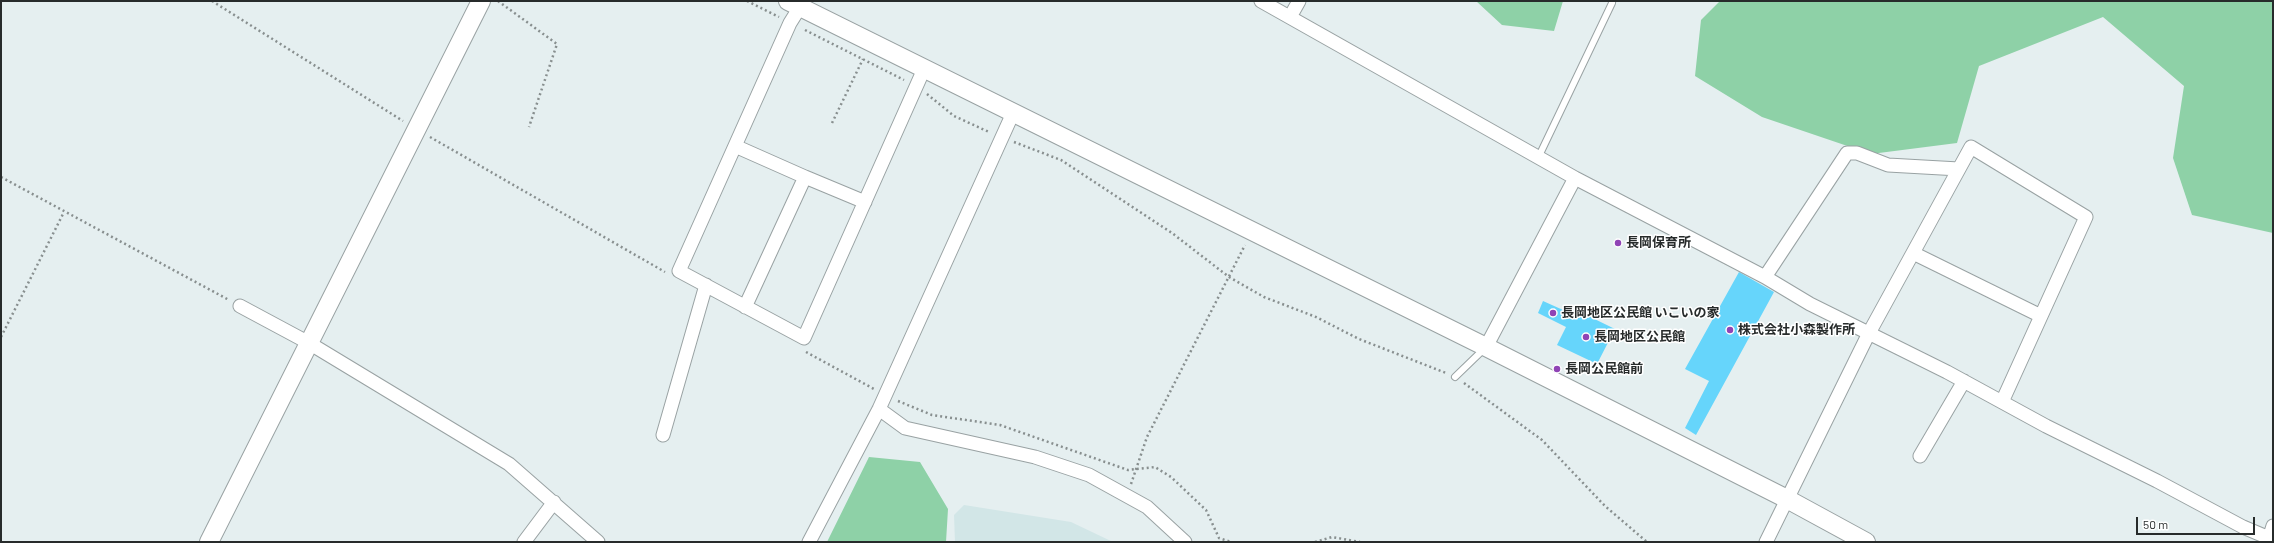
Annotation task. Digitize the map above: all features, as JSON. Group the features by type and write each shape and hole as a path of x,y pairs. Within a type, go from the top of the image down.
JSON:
{"street":[{"path":"210,542 415,129 481,1"},
{"path":"1261,1 1576,178 1765,276 1810,304 1964,382 2242,527 2270,535"},
{"path":"1290,17 1299,1"},
{"path":"924,69 804,338 679,271 790,23 794,4 1253,230 1787,500 1866,542"},
{"path":"809,542 886,395 1013,113"},
{"path":"735,146 865,202"},
{"path":"1766,542 1869,333 1971,147 2086,217 2002,402"},
{"path":"1765,276 1847,153 1857,152 1888,165 1959,169"},
{"path":"745,307 805,176"},
{"path":"1486,347 1576,178"},
{"path":"1913,253 2041,316"},
{"path":"664,435 706,285"},
{"path":"240,306 309,343 509,464 598,542"},
{"path":"1920,456 1964,382"},
{"path":"879,409 905,428 1035,457 1089,475 1147,507 1185,542"},
{"path":"524,542 554,502"}],"lane":[{"path":"1539,156 1612,3"},
{"path":"1455,377 1486,347"}],"path":[{"path":"212,1 415,129 670,276"},
{"path":"498,1 556,44 529,127"},
{"path":"747,1 916,86 954,116 1003,138 1061,160 1172,233 1229,277 1264,297 1316,317 1359,339 1455,377 1542,440 1605,506 1648,542"},
{"path":"832,123 862,59"},
{"path":"1,177 240,306"},
{"path":"1,338 64,212"},
{"path":"1126,495 1147,437 1253,230"},
{"path":"804,338 802,350 886,395"},
{"path":"1315,542 1332,537 1360,542"}],"shaded area":[{"path":"964,505 1071,522 1113,542 955,542 954,515"}],"green space":[{"path":"1476,1 1563,1 1554,31 1502,25"},
{"path":"1720,1 2273,1 2273,233 2192,215 2173,158 2184,86 2103,17 1979,66 1957,143 1871,154 1762,117 1695,76 1701,20"},
{"path":"869,457 920,462 948,509 946,542 827,542"}],"building":[{"name":"株式会社小森製作所","path":"1739,272 1774,292 1696,435 1685,428 1709,381 1685,369"},
{"name":"長岡地区公民館","path":"1543,301 1572,314 1574,309 1615,329 1597,364 1557,345 1566,327 1538,313"}],"place":[{"name":"長岡保育所","path":"1618,243"},
{"name":"長岡地区公民館 いこいの家","path":"1553,313"},
{"name":"株式会社小森製作所","path":"1730,330"},
{"name":"長岡地区公民館","path":"1586,337"},
{"name":"長岡公民館前","path":"1557,369"}]}
